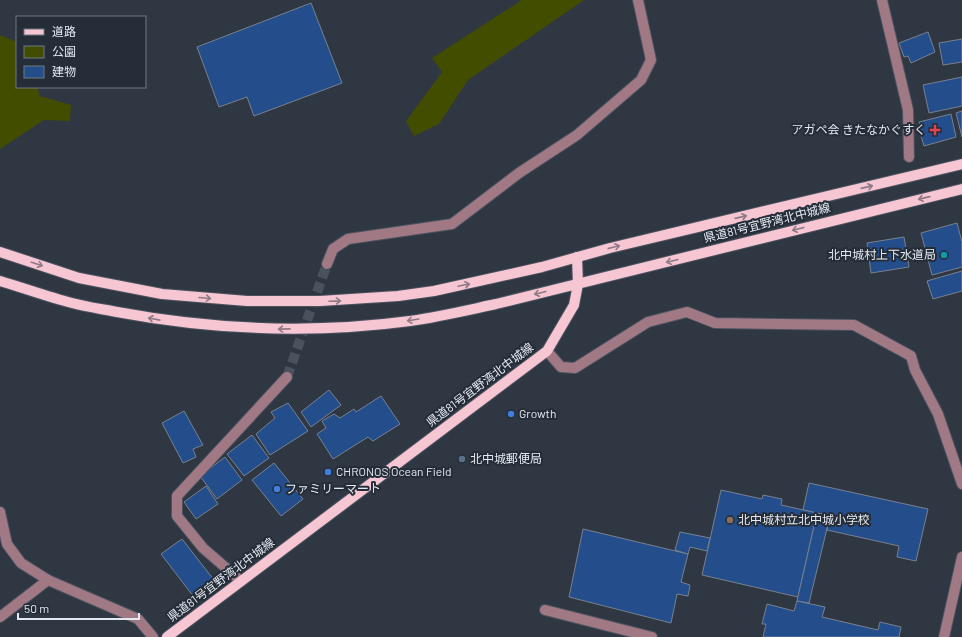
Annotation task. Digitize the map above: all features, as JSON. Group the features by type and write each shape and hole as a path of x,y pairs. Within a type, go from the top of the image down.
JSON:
{"main road":[{"name":"県道81号宜野湾北中城線","path":"0,252 79,278 162,294 254,301 320,301 398,296 434,291 542,267 577,257 962,164"},
{"name":"県道81号宜野湾北中城線","path":"167,637 547,351 574,305 578,284 962,189"},
{"path":"0,281 72,303 162,320 214,326 266,329 369,325 410,321 459,312 578,284 577,257"}],"street":[{"path":"327,264 333,249 348,239 452,224 519,173 577,135 640,80 651,60 638,0"},
{"path":"882,0 908,110 910,157"},
{"path":"547,351 561,367 575,368 648,322 687,312 715,323 854,325 911,356 915,370 938,414 962,484"},
{"path":"241,581 203,548 177,516 177,496 218,453 247,418 287,377"},
{"path":"0,512 7,544 21,562 48,580 138,619 153,637"},
{"path":"944,637 962,557"},
{"path":"0,617 48,580"},
{"path":"545,610 652,637"}],"green space":[{"path":"522,0 584,0 468,80 439,124 414,136 406,121 442,72 432,58"},
{"path":"0,35 16,42 16,88 37,88 40,96 71,105 70,121 44,120 0,149"}],"building":[{"path":"311,3 342,83 254,116 247,97 219,107 197,47"},
{"path":"928,32 935,52 911,63 908,56 904,57 899,43"},
{"path":"962,39 962,62 943,65 939,43"},
{"path":"962,77 962,106 929,113 923,85"},
{"path":"962,111 962,137 956,113"},
{"path":"951,114 956,137 924,146 919,129 921,128 919,122"},
{"name":"北中城村上下水道局","path":"957,223 962,242 962,267 932,275 921,233"},
{"path":"904,237 909,267 871,273 867,243"},
{"path":"962,271 962,291 933,299 927,281"},
{"path":"329,390 341,405 311,427 301,412"},
{"path":"381,396 400,424 373,441 368,437 333,459 317,434 326,428 322,421 334,414 340,418 354,409 356,412"},
{"path":"288,403 308,431 270,455 256,434 275,418 271,412"},
{"path":"184,411 203,445 193,449 196,457 183,463 162,423"},
{"path":"252,435 269,458 244,476 227,454"},
{"path":"225,457 242,480 217,499 200,476"},
{"name":"ファミリーマート","path":"274,463 303,499 281,516 252,480"},
{"path":"809,483 928,509 916,561 897,557 899,546 827,530 830,516 803,510"},
{"path":"206,486 218,504 196,519 184,502"},
{"path":"721,490 762,499 763,495 782,499 781,505 817,513 798,597 702,575"},
{"path":"817,513 830,516 809,603 797,601"},
{"path":"583,529 688,554 681,582 690,585 688,596 677,594 671,623 569,597"},
{"path":"680,532 710,538 707,551 690,547 688,554 675,550"},
{"path":"182,539 214,580 193,596 161,554"},
{"path":"797,601 825,607 822,617 878,630 880,622 901,627 899,637 763,637 766,624 762,624 767,604 794,611"}],"tunnel":[{"path":"287,377 327,264"}],"place":[{"name":"アガペ会 きたなかぐすく","path":"935,130"},
{"name":"北中城村上下水道局","path":"944,255"},
{"name":"Growth","path":"511,414"},
{"name":"北中城郵便局","path":"462,459"},
{"name":"CHRONOS Ocean Field","path":"328,472"},
{"name":"ファミリーマート","path":"277,489"},
{"name":"北中城村立北中城小学校","path":"730,520"}]}
